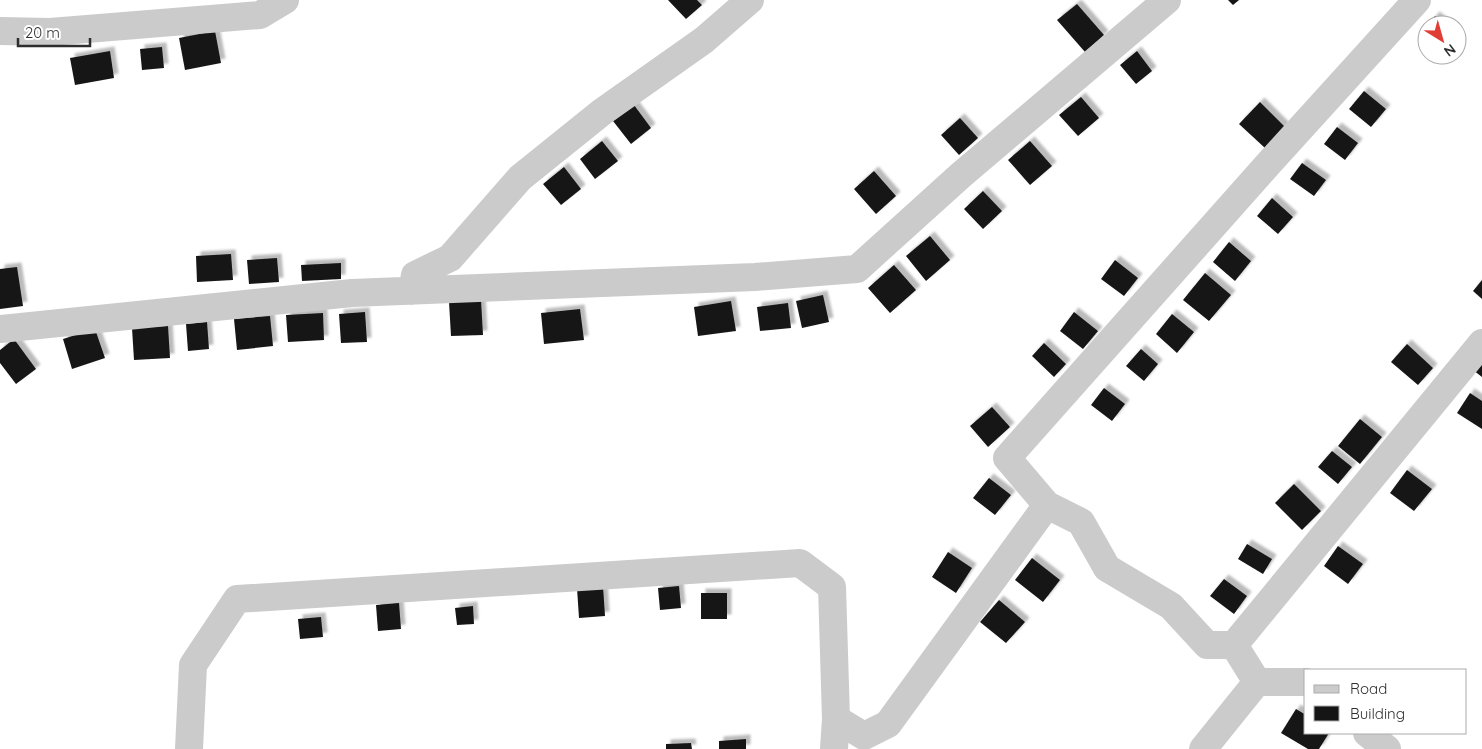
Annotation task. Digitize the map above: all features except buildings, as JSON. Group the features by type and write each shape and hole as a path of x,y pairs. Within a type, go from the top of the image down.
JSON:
{"street":[{"path":"0,31 50,32 260,15 285,0"},
{"path":"412,291 415,275 450,258 520,178 602,112 704,40 750,0"},
{"path":"0,329 352,293 755,277 857,269 961,175 1167,0"},
{"path":"1234,645 1207,645 1171,606 1107,568 1081,522 1047,504 1007,458 1263,169 1417,0"},
{"path":"1234,645 1482,343"},
{"path":"836,719 864,736 888,724 1047,504"},
{"path":"189,749 192,666 237,599 800,563 832,587 836,719 834,749"},
{"path":"1234,645 1257,682"},
{"path":"1257,682 1304,682"},
{"path":"1203,749 1257,682"},
{"path":"1368,734 1387,749"}]}
